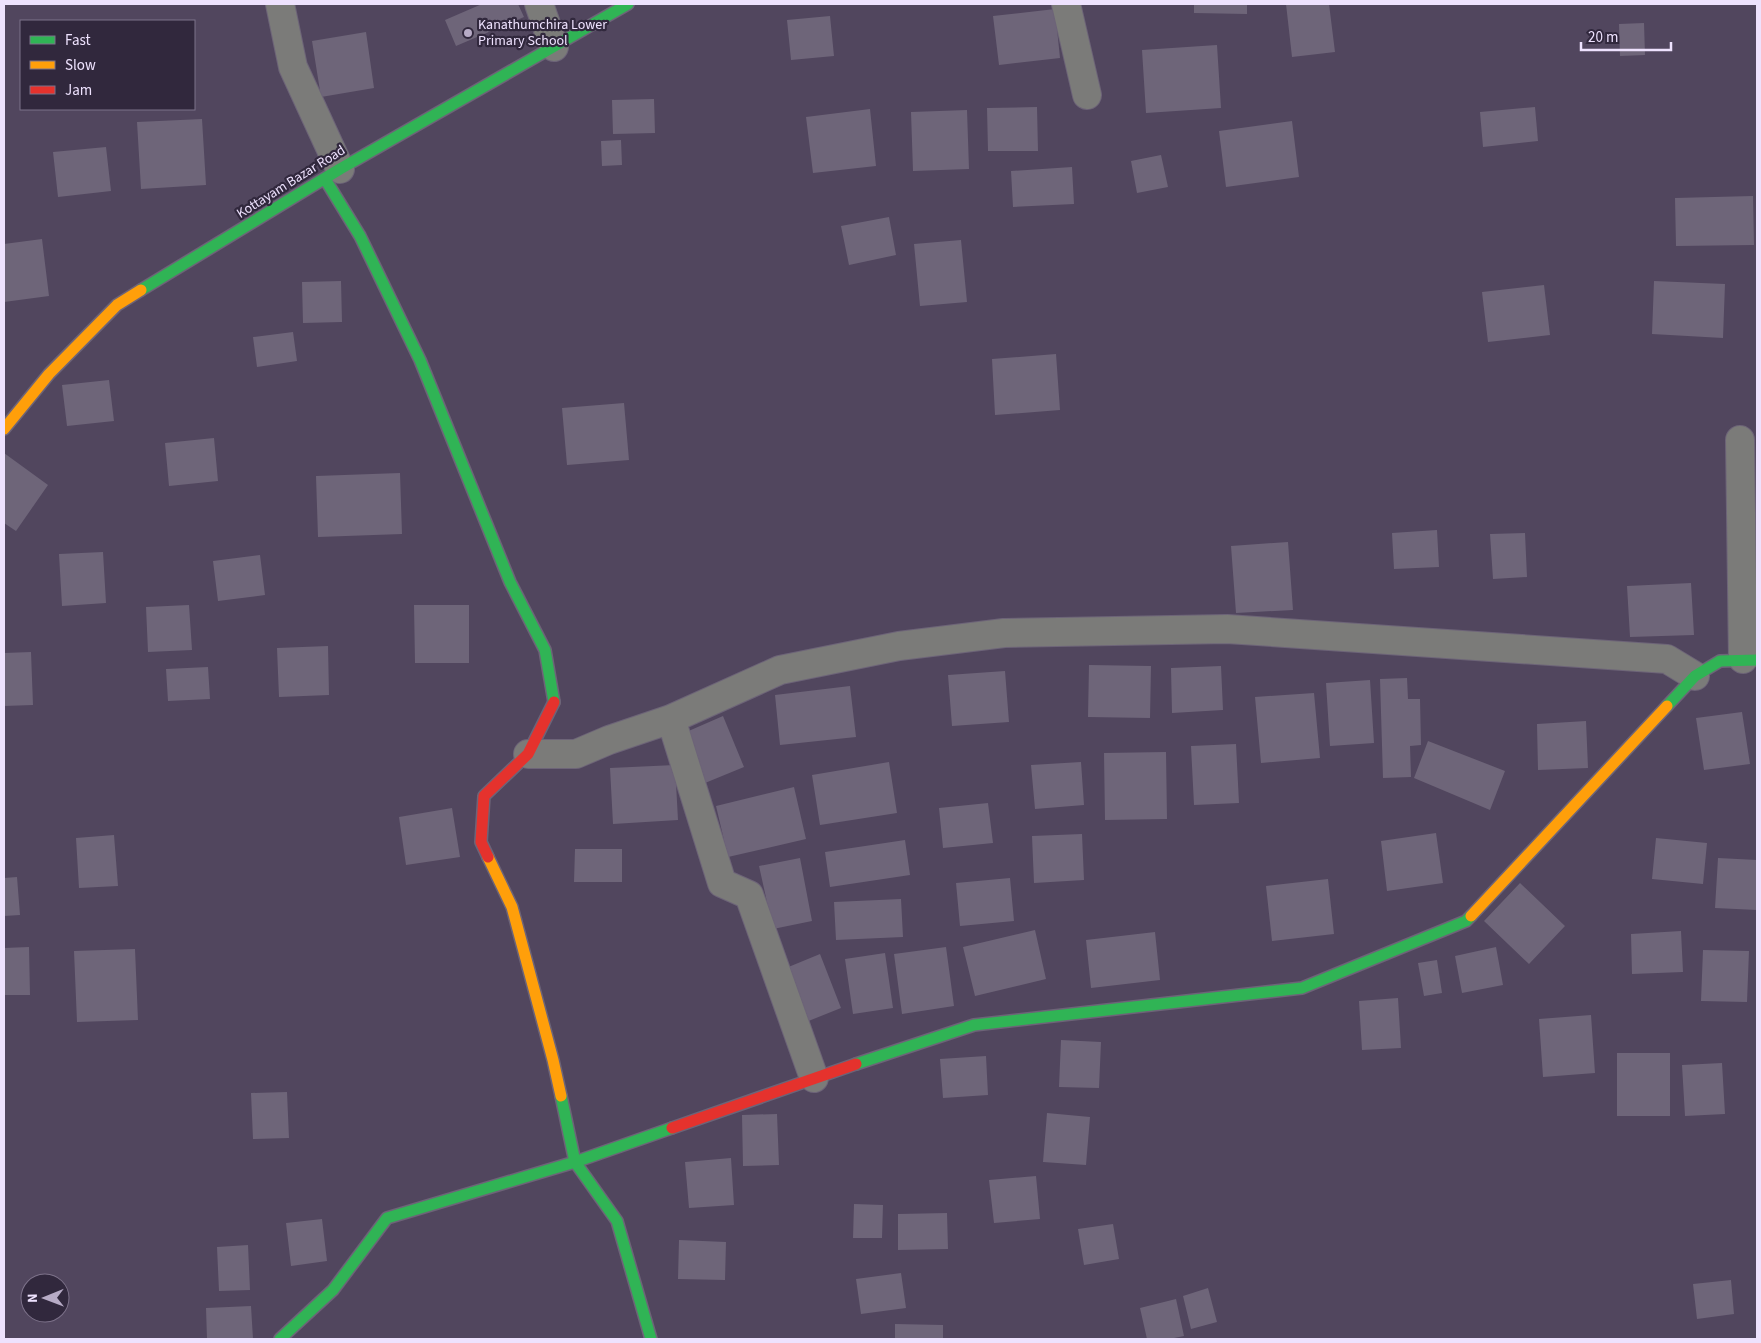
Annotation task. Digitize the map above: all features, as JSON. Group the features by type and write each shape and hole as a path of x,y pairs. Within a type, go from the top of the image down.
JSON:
{"street":[{"path":"280,4 293,67 332,174 420,360 510,582 545,650 554,701 528,754 484,796 481,842 512,906 553,1060 575,1162 617,1221 651,1339"},
{"path":"539,4 554,47"},
{"name":"Kottayam Bazar Road","path":"4,429 49,374 117,305 332,174 628,4"},
{"path":"1066,4 1086,96"},
{"path":"280,1339 333,1290 387,1218 575,1162 814,1078 974,1025 1302,988 1466,921 1695,676 1720,661 1750,660 1740,440"},
{"path":"528,754 576,754 609,740 671,720 780,670 899,646 1004,633 1227,630 1668,659 1695,676"},
{"path":"671,720 722,883 750,895 814,1078"}],"building":[{"name":"Kanathumchira Lower Primary School","path":"482,4 518,4 524,17 456,46 445,20"},
{"path":"1194,4 1247,4 1247,14 1194,13"},
{"path":"1286,4 1329,4 1335,52 1292,57"},
{"path":"1055,9 1060,58 999,65 993,16"},
{"path":"830,16 834,56 791,60 787,20"},
{"path":"1644,23 1645,55 1620,56 1619,24"},
{"path":"366,32 374,88 321,97 312,41"},
{"path":"1217,45 1221,108 1146,113 1142,50"},
{"path":"654,99 655,133 613,134 612,100"},
{"path":"1037,107 1038,151 988,151 987,108"},
{"path":"1535,107 1538,141 1483,147 1480,112"},
{"path":"870,109 876,166 813,173 806,117"},
{"path":"967,110 969,169 913,171 911,112"},
{"path":"202,119 206,185 141,189 137,122"},
{"path":"1292,121 1299,177 1226,187 1219,131"},
{"path":"621,140 622,165 602,166 601,141"},
{"path":"106,147 111,191 58,197 53,152"},
{"path":"1161,155 1168,187 1137,193 1131,161"},
{"path":"1072,167 1074,204 1013,207 1011,171"},
{"path":"1753,196 1754,245 1676,246 1675,198"},
{"path":"889,217 896,255 849,265 841,226"},
{"path":"42,239 49,296 4,302 4,244"},
{"path":"961,240 967,302 920,306 914,244"},
{"path":"341,281 342,322 303,323 302,282"},
{"path":"1654,281 1725,284 1723,338 1652,334"},
{"path":"1544,285 1550,335 1488,342 1482,292"},
{"path":"293,332 297,361 257,367 253,337"},
{"path":"1056,354 1060,410 995,415 992,359"},
{"path":"109,380 114,421 67,426 62,385"},
{"path":"624,403 629,460 567,465 562,408"},
{"path":"214,438 218,481 169,486 165,443"},
{"path":"4,453 48,485 16,531 4,523"},
{"path":"400,473 402,534 318,537 316,476"},
{"path":"1437,530 1439,567 1394,569 1392,533"},
{"path":"1525,533 1527,577 1493,579 1490,534"},
{"path":"1288,542 1293,610 1236,613 1231,546"},
{"path":"103,552 106,603 62,606 59,554"},
{"path":"260,555 265,595 218,601 213,561"},
{"path":"1691,583 1694,635 1630,637 1627,586"},
{"path":"189,605 192,650 148,652 146,607"},
{"path":"414,605 469,605 469,663 415,663"},
{"path":"328,646 329,695 279,697 277,648"},
{"path":"31,652 33,705 4,706 4,653"},
{"path":"1089,665 1151,666 1150,718 1088,717"},
{"path":"1221,666 1223,710 1172,713 1171,668"},
{"path":"208,667 210,699 168,701 166,669"},
{"path":"1005,671 1009,722 952,726 948,675"},
{"path":"1407,678 1408,699 1420,699 1421,745 1410,746 1411,777 1383,778 1380,679"},
{"path":"1370,680 1374,743 1330,746 1326,683"},
{"path":"850,686 856,737 780,745 775,695"},
{"path":"1314,693 1320,758 1261,763 1255,697"},
{"path":"1742,712 1750,764 1704,770 1696,718"},
{"path":"723,716 744,767 705,783 684,733"},
{"path":"1586,721 1588,768 1538,770 1537,724"},
{"path":"1428,741 1505,771 1490,810 1414,778"},
{"path":"1236,744 1239,803 1194,805 1191,746"},
{"path":"1166,752 1167,819 1105,820 1104,753"},
{"path":"889,762 897,813 820,825 812,775"},
{"path":"1081,762 1084,805 1035,809 1031,765"},
{"path":"675,765 678,820 613,824 610,768"},
{"path":"794,787 806,839 728,857 716,806"},
{"path":"988,803 993,843 943,848 939,808"},
{"path":"452,808 460,857 406,865 399,817"},
{"path":"1436,833 1443,883 1387,891 1381,841"},
{"path":"1082,834 1084,880 1034,883 1032,836"},
{"path":"114,835 118,886 79,888 76,838"},
{"path":"1656,838 1707,843 1703,884 1652,879"},
{"path":"905,840 910,875 830,887 825,852"},
{"path":"575,849 622,849 622,882 574,882"},
{"path":"800,858 812,921 773,929 759,866"},
{"path":"1718,858 1757,860 1757,910 1715,908"},
{"path":"17,877 20,915 4,916 4,878"},
{"path":"1010,878 1014,921 960,926 956,883"},
{"path":"1328,879 1334,934 1272,941 1266,886"},
{"path":"1520,883 1565,926 1529,964 1484,921"},
{"path":"901,899 903,937 836,940 834,902"},
{"path":"1035,930 1046,979 975,996 963,947"},
{"path":"1681,931 1683,972 1632,974 1631,934"},
{"path":"1155,932 1160,980 1091,988 1086,940"},
{"path":"29,947 30,995 4,995 4,948"},
{"path":"946,947 954,1006 902,1014 894,954"},
{"path":"1496,947 1503,985 1462,993 1455,956"},
{"path":"135,949 138,1020 77,1022 74,951"},
{"path":"1703,950 1749,951 1747,1002 1701,1001"},
{"path":"885,953 893,1008 853,1014 845,959"},
{"path":"820,954 841,1008 806,1022 786,968"},
{"path":"1437,960 1442,993 1424,996 1418,963"},
{"path":"1398,998 1401,1048 1362,1050 1359,1001"},
{"path":"1591,1015 1595,1073 1543,1077 1539,1019"},
{"path":"1061,1040 1101,1042 1099,1088 1059,1087"},
{"path":"1617,1053 1670,1053 1670,1116 1617,1116"},
{"path":"986,1056 988,1095 943,1098 940,1059"},
{"path":"1722,1063 1725,1114 1685,1116 1682,1065"},
{"path":"287,1092 289,1138 253,1139 251,1093"},
{"path":"1047,1113 1090,1117 1086,1165 1043,1162"},
{"path":"777,1114 779,1165 743,1166 742,1115"},
{"path":"731,1158 734,1205 689,1208 685,1162"},
{"path":"1036,1176 1040,1219 994,1223 989,1180"},
{"path":"854,1204 883,1205 882,1238 853,1238"},
{"path":"947,1213 948,1249 898,1250 898,1214"},
{"path":"322,1219 327,1261 291,1266 286,1223"},
{"path":"1113,1224 1119,1259 1084,1265 1078,1229"},
{"path":"679,1240 726,1242 725,1280 678,1279"},
{"path":"248,1245 250,1290 219,1291 217,1247"},
{"path":"901,1273 906,1308 861,1314 856,1279"},
{"path":"1731,1280 1734,1314 1697,1319 1693,1284"},
{"path":"1208,1288 1217,1322 1191,1329 1183,1296"},
{"path":"1176,1299 1184,1336 1169,1339 1147,1339 1140,1308"},
{"path":"251,1306 253,1339 207,1339 206,1308"},
{"path":"895,1324 943,1325 943,1339 895,1339"}],"traffic: fast":[{"path":"141,290 340,169 628,4"},
{"path":"325,179 360,236 420,360 510,582 545,650 554,702"},
{"path":"1667,706 1695,676 1720,661 1757,660"},
{"path":"856,1064 974,1025 1302,988 1466,921 1471,916"},
{"path":"561,1096 575,1162 617,1221 651,1339"},
{"path":"280,1339 333,1290 387,1218 575,1162 672,1128"}],"traffic: slow":[{"path":"4,429 49,374 117,305 141,290"},
{"path":"1471,916 1667,706"},
{"path":"488,857 512,907 561,1096"}],"traffic: jam":[{"path":"488,857 481,842 484,796 528,754 554,702"},
{"path":"672,1128 856,1064"}],"place":[{"name":"Kanathumchira Lower Primary School","path":"468,33"}]}
